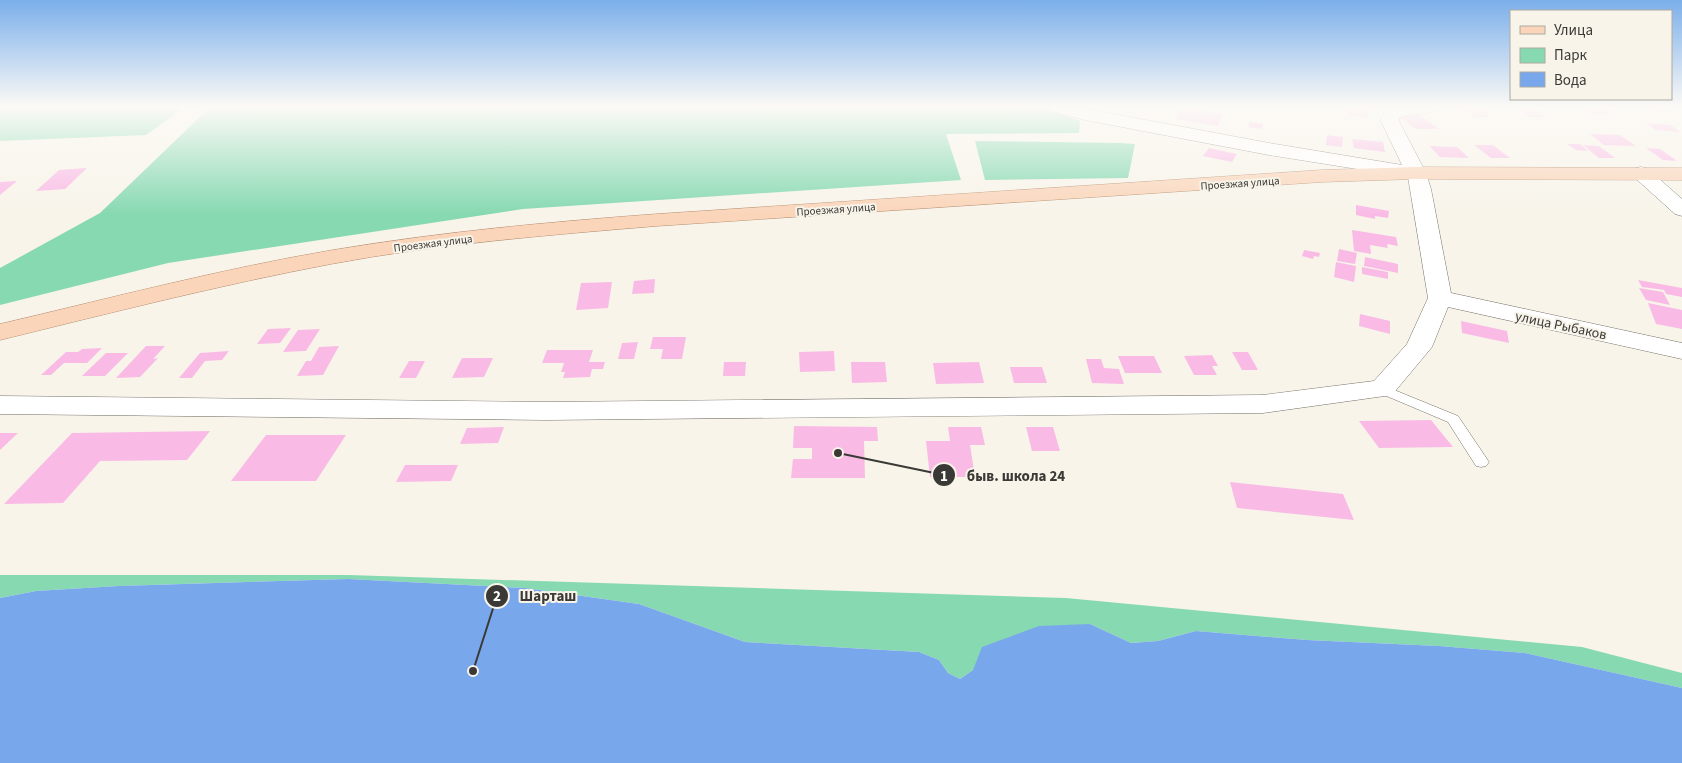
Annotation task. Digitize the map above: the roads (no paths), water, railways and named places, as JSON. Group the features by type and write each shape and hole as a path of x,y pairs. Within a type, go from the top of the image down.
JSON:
{"main road":[{"name":"Проезжая улица","path":"0,332 222,279 333,257 433,242 539,230 657,220 1322,176 1416,173 1682,174"}],"street":[{"path":"1234,143 1416,173"},
{"path":"0,405 556,411 1263,404 1382,389 1419,347 1440,298 1421,190 1416,173 1401,143"},
{"path":"1641,173 1682,210"},
{"name":"улица Рыбаков","path":"1440,298 1682,351"}],"lane":[{"path":"1382,389 1453,419 1481,462"}],"water":[{"path":"348,579 525,588 639,604 745,642 919,652 939,660 948,673 960,679 973,670 982,647 1039,626 1090,624 1131,643 1158,641 1196,631 1307,640 1439,646 1525,653 1682,688 1682,763 0,763 0,598 36,591 118,586"}],"place":[{"name":"быв. школа 24","path":"838,453"},
{"name":"Шарташ","path":"473,671"}]}
